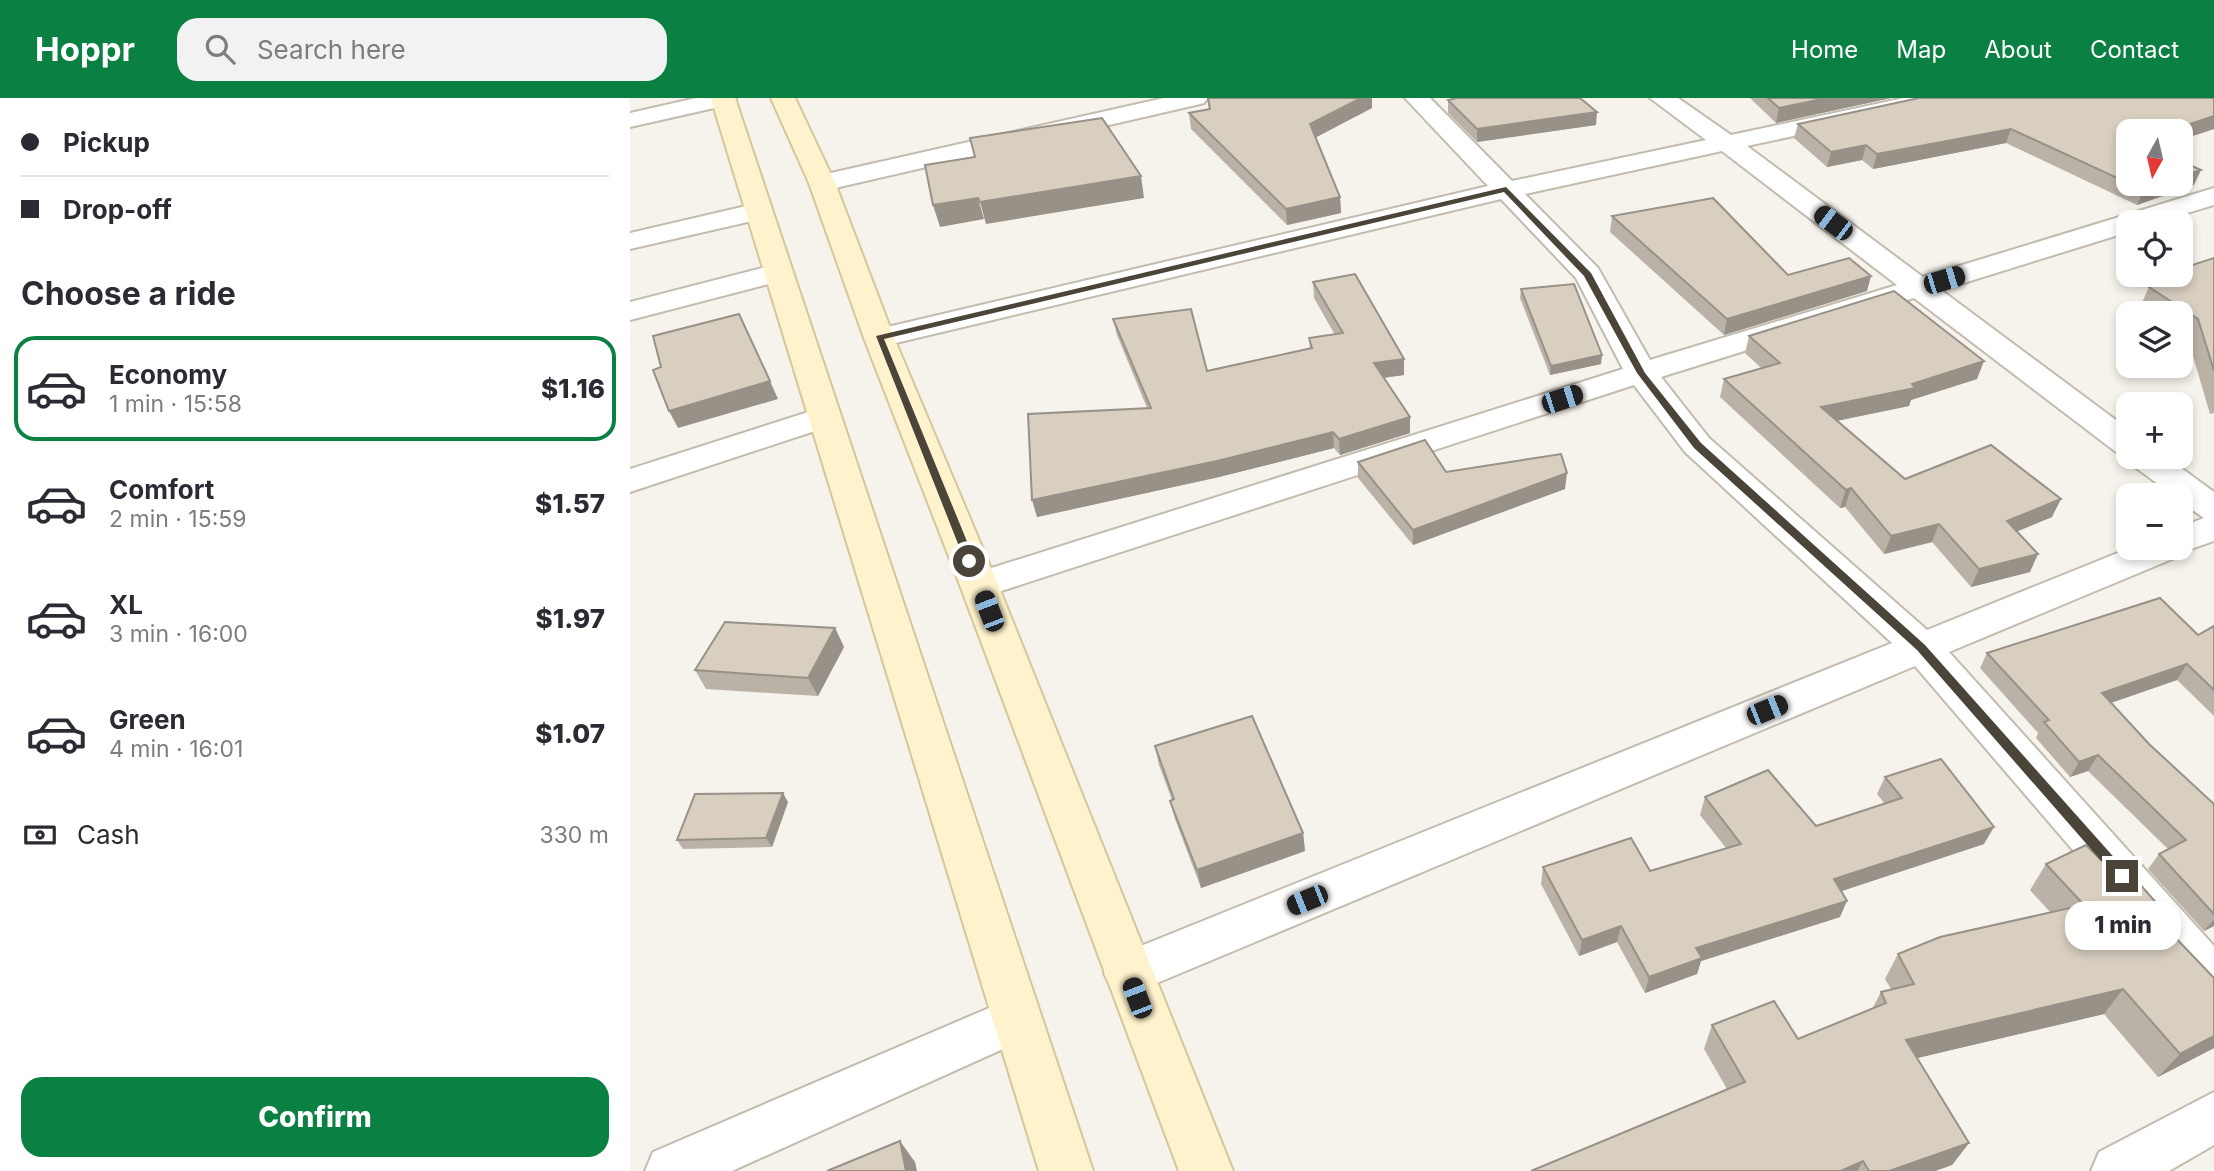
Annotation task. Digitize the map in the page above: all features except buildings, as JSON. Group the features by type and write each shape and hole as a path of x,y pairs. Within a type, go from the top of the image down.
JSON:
{"main road":[{"path":"724,98 1066,1171"},
{"path":"783,98 822,183 879,338 979,585 1206,1171"}],"street":[{"path":"630,120 724,98"},
{"path":"822,183 1196,98"},
{"path":"1417,98 1588,274 1641,373 1697,445 1921,648 2214,980"},
{"path":"1662,98 1727,143 2116,436"},
{"path":"879,338 1506,190 1938,98"},
{"path":"2177,210 2209,202"},
{"path":"630,241 759,211"},
{"path":"979,585 1641,373 2116,226"},
{"path":"630,311 778,273"},
{"path":"630,481 824,417"},
{"path":"2160,469 2214,509"},
{"path":"2193,536 2214,527"},
{"path":"1128,973 2135,560"},
{"path":"672,1171 1017,1019"},
{"path":"2118,1171 2214,1117"}],"route":[{"path":"969,561 879,338 1506,190 1588,274 1641,373 1697,445 1921,648 2122,876"}]}
